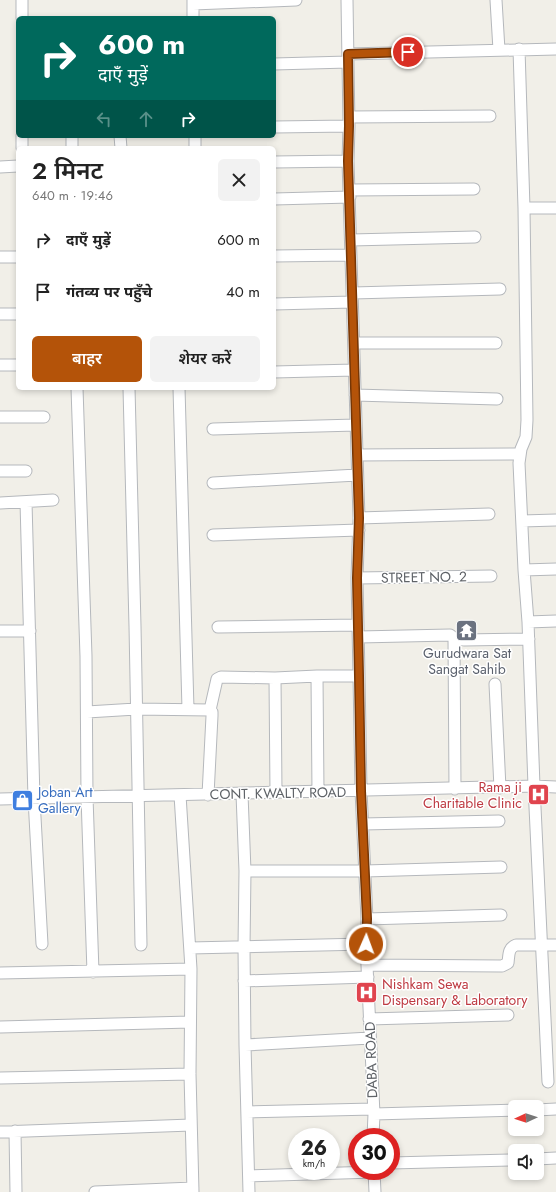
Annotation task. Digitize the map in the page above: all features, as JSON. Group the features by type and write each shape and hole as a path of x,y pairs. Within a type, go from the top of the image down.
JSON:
{"street":[{"path":"22,0 22,16"},
{"path":"193,16 193,2 296,0"},
{"name":"DABA ROAD","path":"347,0 349,122 348,161 359,518 357,578 361,791 374,1128"},
{"path":"496,0 499,50"},
{"path":"276,64 348,58 499,50 556,49"},
{"path":"518,50 524,208 526,432 519,463 529,639 534,786 548,1082"},
{"path":"276,126 490,116"},
{"path":"276,162 348,161"},
{"path":"0,167 16,166"},
{"path":"276,199 474,189"},
{"path":"524,208 556,208"},
{"path":"351,240 475,237"},
{"path":"276,256 351,255"},
{"path":"0,257 16,257"},
{"path":"276,304 500,289"},
{"path":"0,314 16,314"},
{"path":"354,343 496,343"},
{"path":"0,365 16,365"},
{"path":"276,372 354,370"},
{"path":"78,390 87,712 87,797 93,972"},
{"path":"129,390 140,945"},
{"path":"179,390 188,709"},
{"path":"355,395 497,399"},
{"path":"0,417 44,417"},
{"path":"213,430 356,425"},
{"path":"357,455 520,454"},
{"path":"0,472 26,471"},
{"path":"213,483 357,475"},
{"path":"0,503 53,500"},
{"path":"26,502 34,799 42,944"},
{"path":"359,518 489,514"},
{"path":"522,521 556,520"},
{"path":"213,535 359,530"},
{"path":"524,570 556,568"},
{"name":"STREET NO. 2","path":"357,578 491,576"},
{"path":"528,622 556,621"},
{"path":"218,627 358,625"},
{"path":"0,631 30,631"},
{"path":"359,637 450,635 454,638 464,640 529,639"},
{"path":"454,638 455,789"},
{"path":"317,676 318,792"},
{"path":"208,795 212,716 212,712 210,710 216,682 219,678 359,676"},
{"path":"275,678 276,793"},
{"path":"495,684 500,788"},
{"path":"87,712 136,709 210,710"},
{"name":"CONT. KWALTY ROAD","path":"0,799 534,786 556,787"},
{"path":"242,794 245,871 244,981 249,1192"},
{"path":"95,1192 193,1190 190,1074 191,969 180,795"},
{"path":"363,824 499,820"},
{"path":"245,871 365,871 501,867"},
{"path":"367,919 501,915"},
{"path":"190,948 366,944"},
{"path":"367,965 502,966 508,962 509,951 512,946 556,945"},
{"path":"0,973 191,969"},
{"path":"244,981 368,976"},
{"path":"369,1019 508,1015"},
{"path":"0,1027 190,1022"},
{"path":"245,1045 370,1038"},
{"path":"0,1078 190,1074"},
{"path":"544,1110 556,1109"},
{"path":"247,1112 508,1110"},
{"path":"0,1132 191,1125"},
{"path":"15,1131 16,1192"},
{"path":"544,1159 556,1158"},
{"path":"400,1163 508,1160"},
{"path":"249,1176 348,1172"},
{"path":"374,1180 375,1192"}],"place":[{"name":"Gurudwara Sat Sangat Sahib","path":"467,631"},
{"name":"Rama ji Charitable Clinic","path":"538,795"},
{"name":"Joban Art Gallery","path":"23,800"},
{"name":"Nishkam Sewa Dispensary & Laboratory","path":"366,992"}],"route":[{"path":"366,944 367,919 361,791 357,578 359,518 348,161 348,54 408,52"}]}
